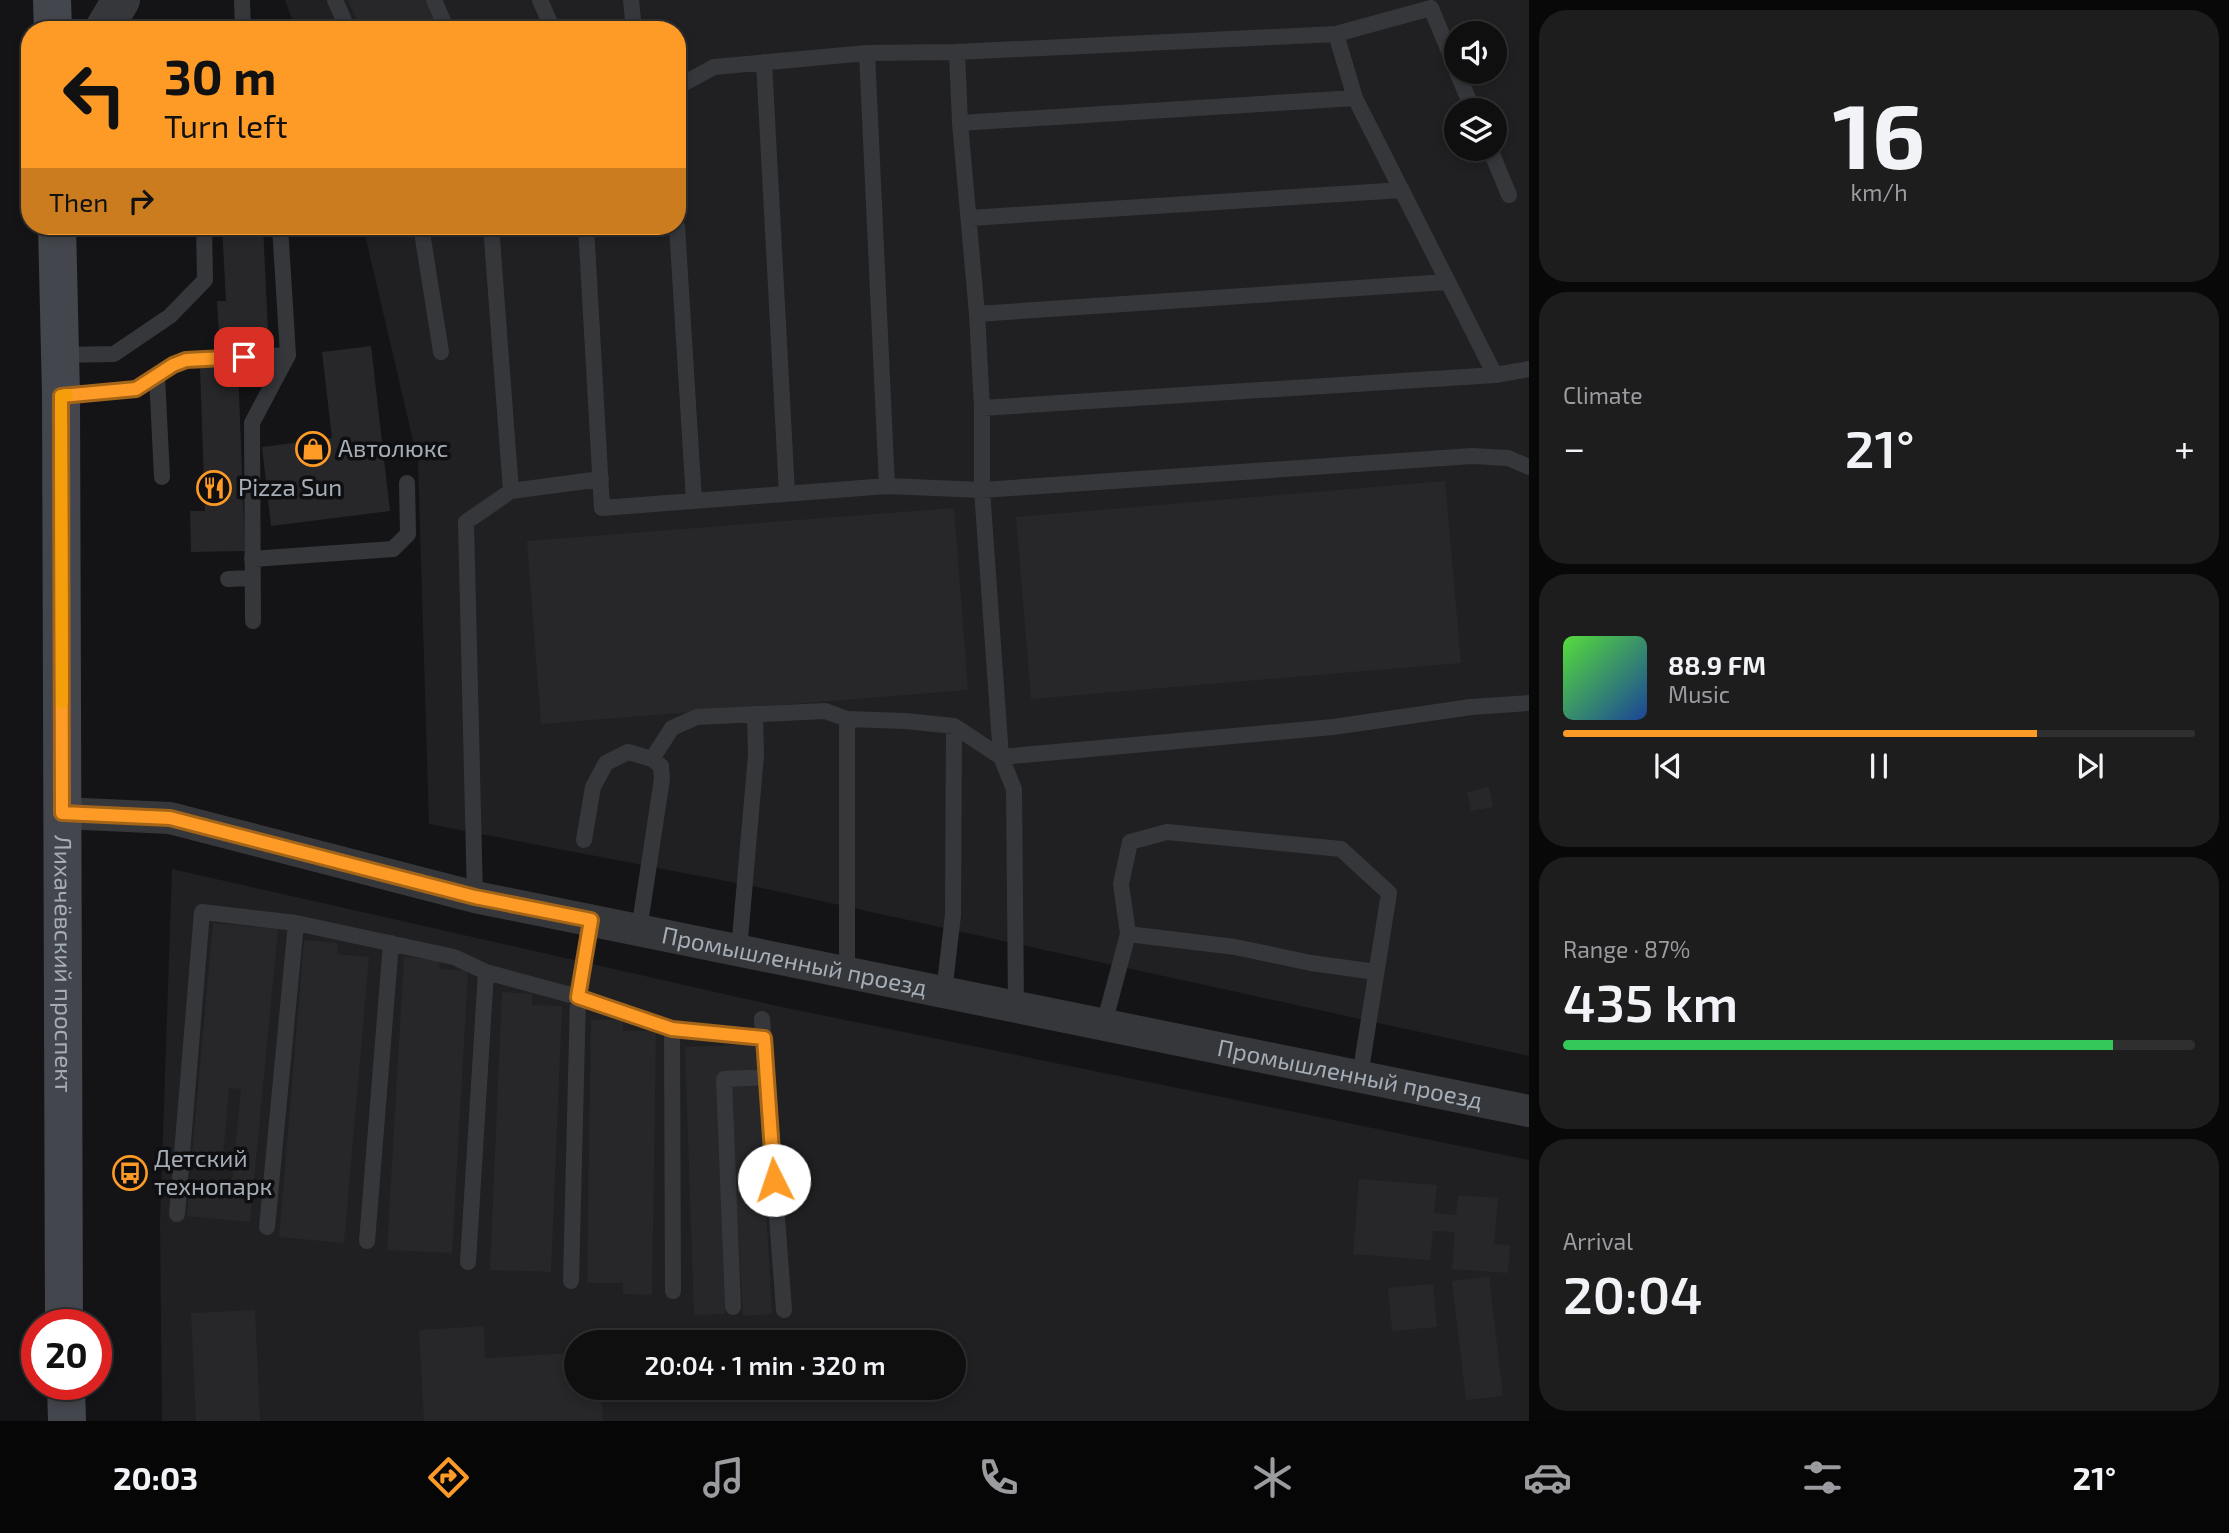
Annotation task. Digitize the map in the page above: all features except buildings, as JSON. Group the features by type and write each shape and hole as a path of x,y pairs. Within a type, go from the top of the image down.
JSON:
{"main road":[{"path":"52,0 53,21"},
{"name":"Лихачёвский проспект","path":"57,235 61,396 64,1309"},
{"path":"66,1400 67,1421"}],"street":[{"path":"108,21 121,0"},
{"name":"Промышленный проезд","path":"62,813 170,818 475,897 1529,1111"}],"lane":[{"path":"242,0 243,21"},
{"path":"335,0 344,21"},
{"path":"433,0 443,21"},
{"path":"540,0 549,21"},
{"path":"631,0 633,21"},
{"path":"686,82 714,67 867,53 957,52 1336,34 1431,8 1444,39"},
{"path":"1336,34 1355,99 1495,375"},
{"path":"957,52 960,123 977,314 982,408 982,490 1001,757 1014,789 1016,1006"},
{"path":"867,53 887,486"},
{"path":"764,62 788,493"},
{"path":"960,123 1355,99"},
{"path":"1495,161 1509,195"},
{"path":"970,218 1402,190"},
{"path":"60,355 114,354 170,316 205,280 204,235"},
{"path":"253,621 252,423 288,355 281,235"},
{"path":"422,235 441,352"},
{"path":"492,235 510,491"},
{"path":"587,235 602,508 887,486 982,490 1472,456 1508,458 1529,467"},
{"path":"678,235 694,501"},
{"path":"977,314 1447,282"},
{"path":"61,396 136,389 173,365 186,360 288,355"},
{"path":"982,408 1495,375 1529,369"},
{"path":"157,376 162,477"},
{"path":"475,897 466,522 510,491 601,479"},
{"path":"252,559 393,549 408,534 407,484"},
{"path":"228,579 253,578"},
{"path":"652,759 672,729 697,717 825,710 848,719 954,726 1001,757 1333,727 1471,707 1529,703"},
{"path":"739,950 756,755 755,714"},
{"path":"848,719 848,972"},
{"path":"944,992 953,915 954,726"},
{"path":"584,840 593,787 606,763 628,752 652,759 661,766 662,779 639,930"},
{"path":"1104,1024 1128,934 1121,884 1130,842 1167,832 1341,849 1389,893 1360,1076"},
{"path":"177,1214 202,912 296,923 453,957 486,972 578,997 672,1029 764,1038"},
{"path":"571,1281 578,997 591,920"},
{"path":"267,1227 296,923"},
{"path":"1128,934 1235,947 1311,963 1376,972"},
{"path":"367,1241 391,943"},
{"path":"468,1262 486,972"},
{"path":"762,1019 784,1310"},
{"path":"672,1029 673,1291"},
{"path":"733,1307 724,1079 766,1077"}],"shaded area":[{"path":"285,0 1529,0 1529,1056 757,887 429,824 418,462 365,235 686,235 686,21 293,21"},
{"path":"172,869 777,1006 1529,1160 1529,1421 162,1421 160,1223"}],"slow traffic":[{"path":"62,702 61,396 67,395"}],"place":[{"name":"Автолюкс","path":"313,449"},
{"name":"Pizza Sun","path":"214,488"},
{"name":"Детский технопарк","path":"130,1173"}],"route":[{"path":"244,357 186,360 173,365 136,389 61,396 62,813 170,818 475,897 591,920 578,997 672,1029 764,1038 774,1180"}]}
